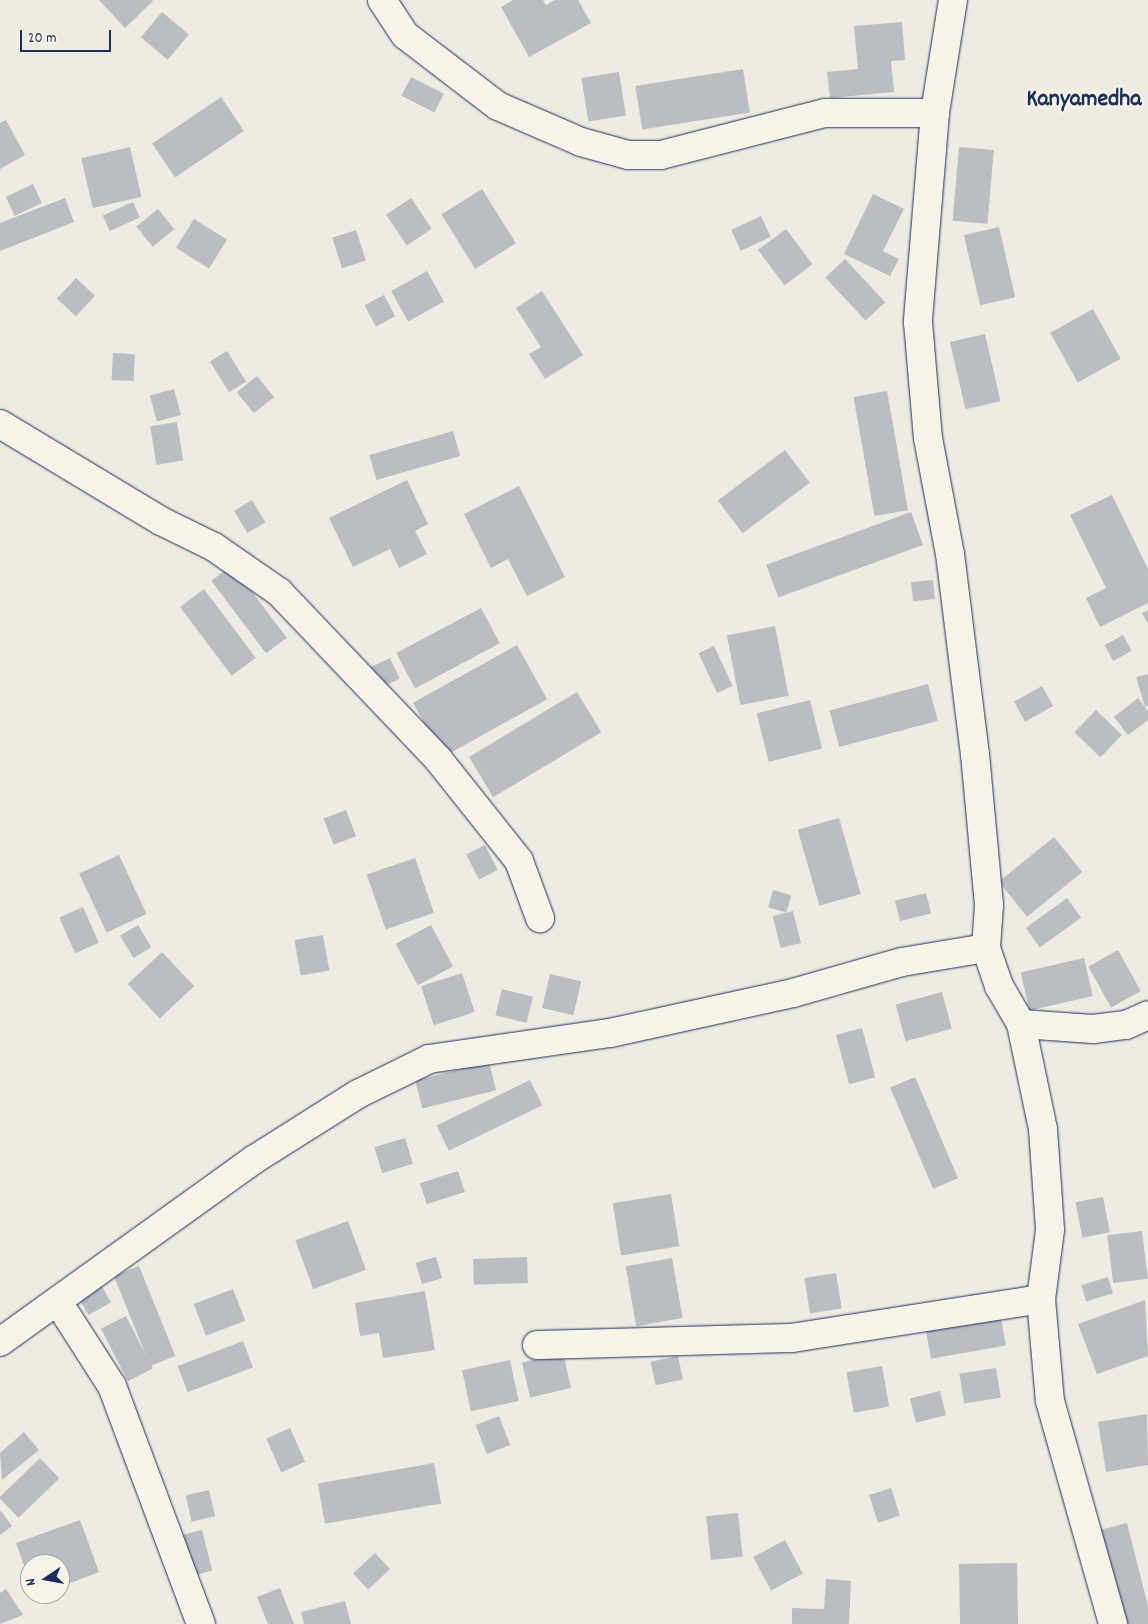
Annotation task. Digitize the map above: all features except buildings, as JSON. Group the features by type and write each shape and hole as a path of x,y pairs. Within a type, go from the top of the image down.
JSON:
{"street":[{"path":"382,0 404,34 498,106 581,142 628,155 662,155 824,113 935,113"},
{"path":"953,0 935,113 918,322 928,438 950,554 975,754 989,905 986,948 999,986 1021,1024 1043,1129 1050,1230 1041,1299 1050,1401 1113,1624"},
{"path":"0,424 161,521 214,547 279,592 444,766 519,861 540,918"},
{"path":"0,1342 255,1159 358,1094 428,1059 610,1033 793,993 902,962 986,948"},
{"path":"1021,1024 1094,1029 1126,1025 1148,1015"},
{"path":"537,1345 792,1338 1041,1299"},
{"path":"58,1302 112,1386 201,1624"}],"district":[{"name":"Kanyamedha","path":"1084,101"}]}
